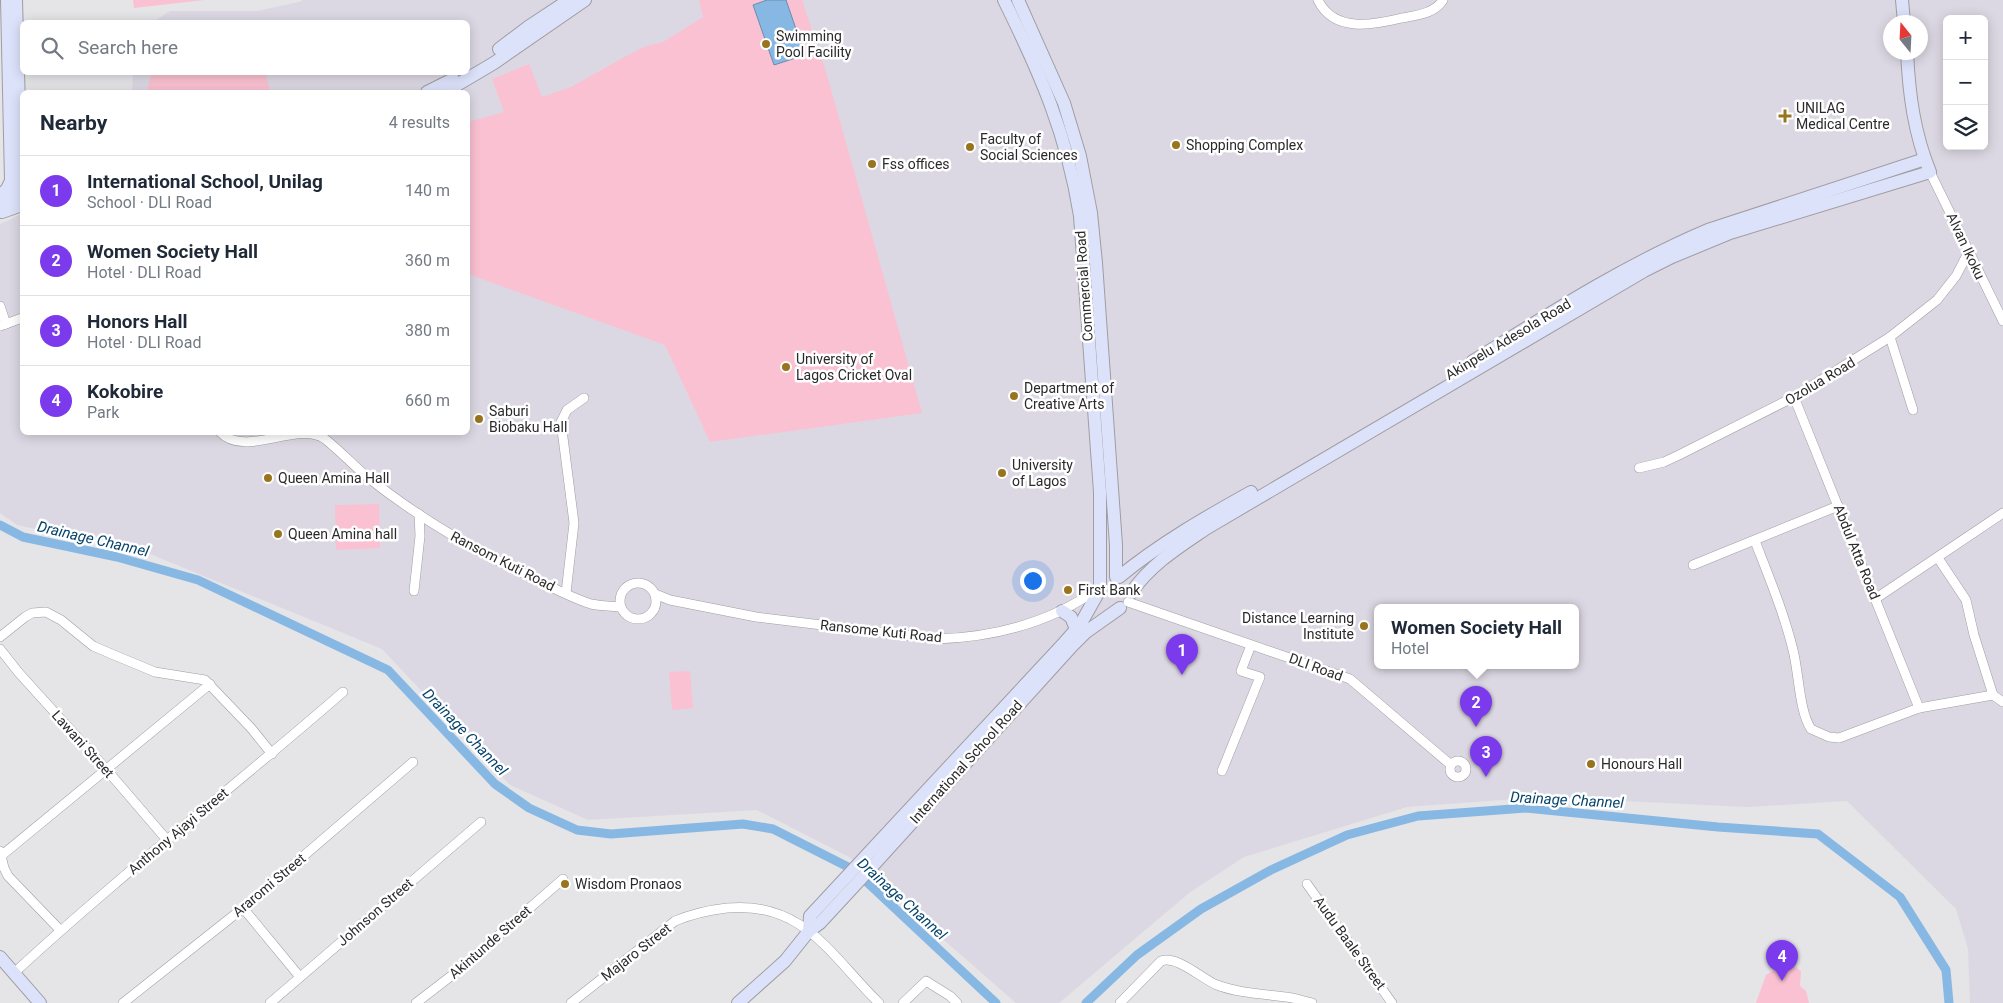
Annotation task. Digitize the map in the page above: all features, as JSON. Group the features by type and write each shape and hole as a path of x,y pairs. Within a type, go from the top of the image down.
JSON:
{"street":[{"path":"0,196 10,184 11,170 4,55 7,0"},
{"path":"16,0 20,101"},
{"path":"470,69 569,0"},
{"path":"448,90 494,63 585,0"},
{"name":"Commercial Road","path":"1004,0 1043,83 1060,130 1075,187 1080,216 1100,492 1099,589"},
{"name":"Commercial Road","path":"1018,0 1064,103 1080,156 1091,213 1117,577"},
{"path":"1318,0 1332,17 1349,24 1361,25 1373,25 1423,14 1433,10 1443,0"},
{"path":"1902,0 1903,15"},
{"path":"1907,60 1909,93 1919,141 1930,172"},
{"path":"431,90 458,75"},
{"name":"Akinpelu Adesola Road","path":"1117,577 1219,510 1385,414 1550,313 1637,263 1708,230 1925,159"},
{"path":"11,170 20,182"},
{"name":"Akinpelu Adesola Road","path":"1126,601 1143,577 1160,561 1207,528 1556,321 1651,267 1672,256 1730,233 1930,172"},
{"name":"Alvan Ikoku","path":"1930,172 2003,321"},
{"path":"0,196 20,186"},
{"path":"0,208 15,198 20,190"},
{"path":"0,213 20,206"},
{"name":"Ozolua Road","path":"1638,468 1664,462 1794,397 1890,337 1937,300 1956,276 1969,251"},
{"path":"0,306 3,325 20,319"},
{"path":"1890,337 1913,410"},
{"name":"Abdul Atta Road","path":"1794,397 1919,708"},
{"path":"566,593 574,523 561,422 567,410 584,398"},
{"path":"223,435 229,440 234,441 297,435"},
{"name":"Ransom Kuti Road","path":"324,435 364,474 446,533 487,557 591,604 621,607"},
{"path":"1693,565 1838,506"},
{"path":"1875,599 2003,513"},
{"path":"414,591 420,536 419,514"},
{"path":"1755,540 1785,619 1794,652 1805,714 1811,729 1829,738 1838,738 1919,708 1993,695"},
{"path":"1938,558 1966,600 1974,635 1993,695 2003,702"},
{"path":"1110,577 1117,577 1125,580 1130,586 1126,601 1110,609 1099,598 1099,589 1110,577"},
{"path":"634,583 649,586 655,594 657,603 654,611 644,619 629,617 621,607 620,600 624,590 634,583"},
{"name":"Ransome Kuti Road","path":"655,594 670,600 756,617 937,639 963,638 988,634 1032,622 1062,611 1099,589"},
{"name":"International School Road","path":"809,931 815,920 1076,629 1089,611 1099,589"},
{"name":"International School Road","path":"864,866 1072,646 1086,632 1126,601"},
{"name":"DLI Road","path":"1126,601 1350,679 1451,765"},
{"path":"1062,611 1071,617 1076,629"},
{"path":"0,637 32,613 46,612 61,620 93,646 155,672 195,678 210,684 251,728 272,754"},
{"path":"1222,771 1260,678 1241,671 1251,645"},
{"name":"Lawani Street","path":"0,649 167,840"},
{"path":"60,930 8,876 0,853 210,684"},
{"name":"Anthony Ajayi Street","path":"14,973 60,930 272,754 343,692"},
{"name":"Araromi Street","path":"123,1003 243,908 413,762"},
{"name":"Johnson Street","path":"270,1003 481,822"},
{"name":"Akintunde Street","path":"416,1003 455,973 563,879"},
{"name":"Audu Baale Street","path":"1307,884 1392,1003"},
{"name":"Majaro Street","path":"571,1003 675,921 686,916 711,910 746,907 762,908 798,922 824,944 879,1003"},
{"path":"243,908 300,977"},
{"path":"738,1003 784,961 809,931"},
{"path":"0,957 40,1003"},
{"path":"1120,1003 1161,961 1166,960 1174,961 1217,985 1289,997 1312,1003"},
{"path":"903,1003 926,981 950,996 957,1003"}],"shaded area":[{"path":"133,0 204,0 134,8"},
{"name":"University of Lagos","path":"303,0 2003,0 2003,1003 1970,1003 1968,949 1956,909 1847,801 1747,807 1542,797 1407,807 1244,857 1189,893 1059,1003 1016,1003 849,857 757,810 588,820 510,785 382,649 150,554 17,525 0,513 0,224 20,215 20,435 470,435 470,90 132,90 133,75 470,75 470,20 156,20 170,11 257,11"},
{"path":"699,0 802,0 827,75 922,413 710,442 665,345 470,275 470,121 504,112 492,79 529,64 542,97 571,87 646,46 663,42 703,17"},
{"path":"151,75 266,75 270,90 147,90"},
{"path":"379,504 380,548 336,550 335,505"},
{"path":"690,671 693,708 672,710 669,672"},
{"path":"1789,962 1801,971 1800,986 1806,991 1809,1003 1756,1003 1766,975"}],"water":[{"path":"767,0 786,0 805,55 774,65 753,5"}],"waterway":[{"name":"Drainage Channel","path":"0,525 23,537 117,557 198,580 388,670 495,784 529,808 577,830 611,834 743,824 773,829 854,870 996,1003"},
{"name":"Drainage Channel","path":"1086,1003 1137,955 1201,909 1271,870 1347,835 1418,816 1526,808 1718,827 1818,834 1900,897 1946,970 1949,1003"}],"place":[{"name":"Swimming Pool Facility","path":"766,44"},
{"name":"UNILAG Medical Centre","path":"1785,116"},
{"name":"Shopping Complex","path":"1176,145"},
{"name":"Faculty of Social Sciences","path":"970,147"},
{"name":"Fss offices","path":"872,164"},
{"name":"University of Lagos Cricket Oval","path":"786,367"},
{"name":"Department of Creative Arts","path":"1014,396"},
{"name":"Saburi Biobaku Hall","path":"479,419"},
{"name":"University of Lagos","path":"1002,473"},
{"name":"Queen Amina Hall","path":"268,478"},
{"name":"Queen Amina hall","path":"278,534"},
{"name":"First Bank","path":"1068,590"},
{"name":"Distance Learning Institute","path":"1364,626"},
{"name":"International School, Unilag","path":"1182,675"},
{"name":"Women Society Hall","path":"1476,727"},
{"name":"Honours Hall","path":"1591,764"},
{"name":"Honors Hall","path":"1486,777"},
{"name":"Wisdom Pronaos","path":"565,884"},
{"name":"Kokobire","path":"1782,981"}]}
